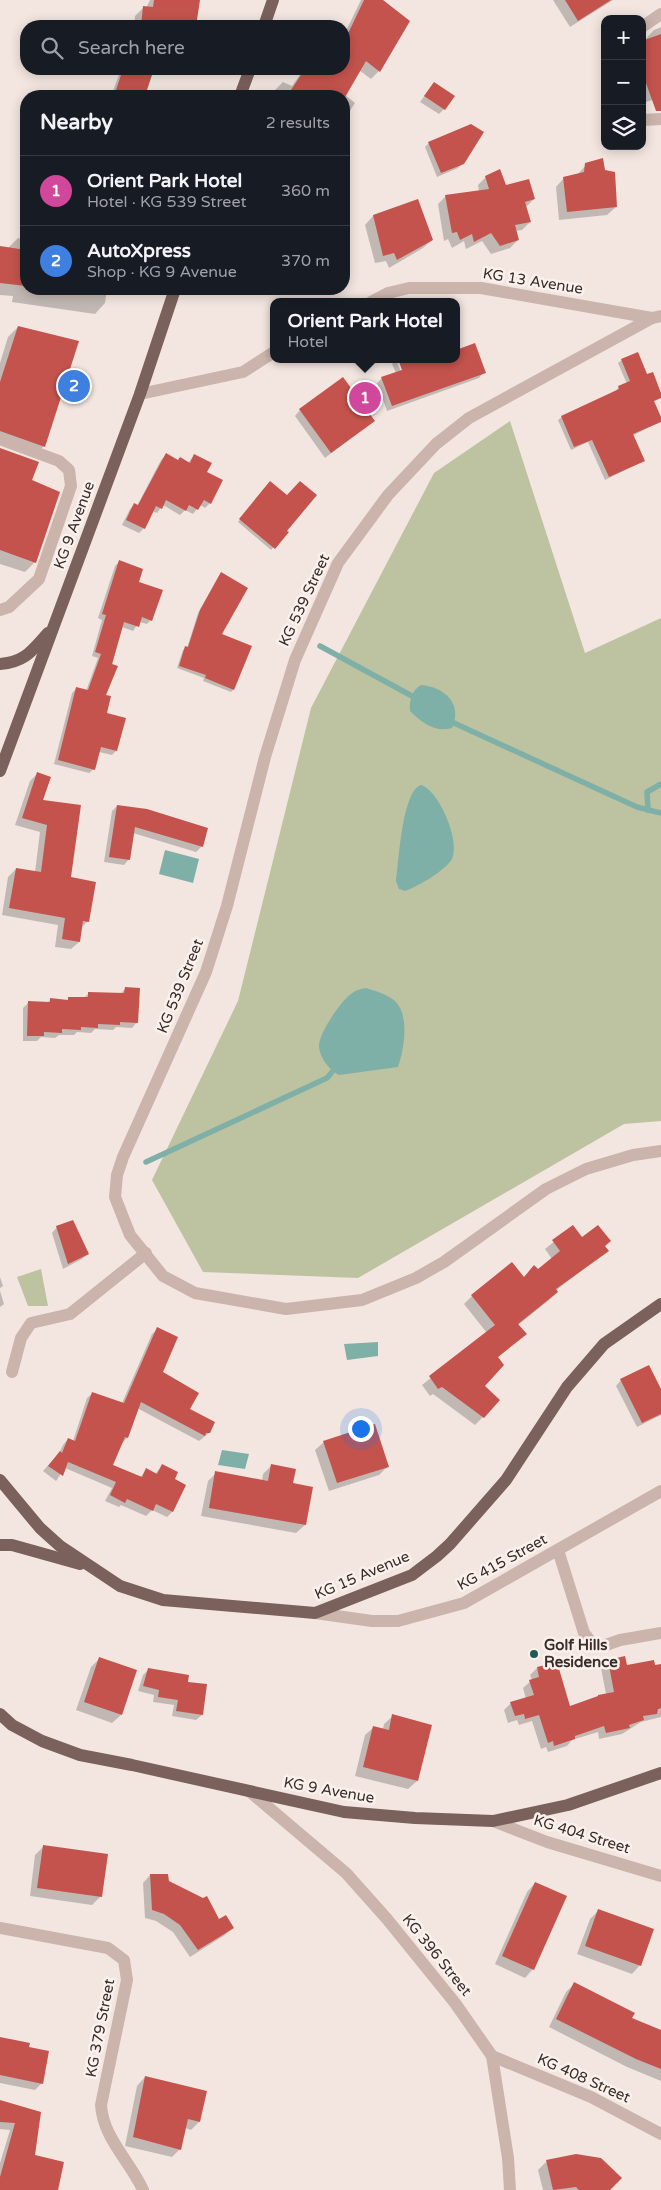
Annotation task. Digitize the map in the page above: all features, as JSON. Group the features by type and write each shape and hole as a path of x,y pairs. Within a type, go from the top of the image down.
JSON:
{"main road":[{"path":"266,20 273,0"},
{"path":"242,90 248,75"},
{"name":"KG 9 Avenue","path":"0,771 6,737 53,627 140,394 174,295"},
{"path":"0,664 14,663 29,654 53,627"},
{"name":"KG 15 Avenue","path":"0,1480 40,1528 60,1546 120,1586 163,1600 315,1613 412,1575 437,1556 450,1544 506,1480 566,1388 604,1344 661,1304"},
{"path":"0,1545 12,1545 90,1567"},
{"name":"KG 9 Avenue","path":"0,1714 12,1725 42,1742 80,1755 344,1812 415,1818 493,1821 568,1805 661,1773"}],"street":[{"path":"646,24 661,14"},
{"path":"646,120 661,119"},
{"name":"KG 13 Avenue","path":"379,298 388,293 409,288 481,288 656,317"},
{"name":"KG 539 Street","path":"656,317 469,418 436,444 388,495 338,563 295,660 265,757 227,906 206,972 139,1117 117,1175 115,1197 130,1235 146,1253 162,1276 195,1293 286,1309 362,1300 416,1278 444,1262 546,1189 586,1169 633,1155 661,1151"},
{"path":"140,394 244,372 270,355"},
{"path":"0,439 59,461 69,470 71,486 39,579 9,607 0,610"},
{"path":"12,1372 21,1338 31,1323 70,1314 146,1253"},
{"name":"KG 415 Street","path":"315,1613 372,1621 398,1621 464,1603 661,1491"},
{"path":"558,1550 584,1633 591,1642 602,1646 620,1640 661,1634"},
{"name":"KG 396 Street","path":"249,1791 346,1873 387,1919 455,2003 492,2056 508,2158 510,2190"},
{"name":"KG 404 Street","path":"493,1821 547,1842 661,1876"},
{"name":"KG 379 Street","path":"0,1928 108,1948 124,1960 127,1980 101,2105 102,2119 107,2131 143,2190"},
{"name":"KG 408 Street","path":"492,2056 655,2127 661,2134"}],"green space":[{"path":"510,421 585,653 661,618 661,1121 624,1124 358,1278 203,1272 152,1180 238,1001 311,708 434,473"},
{"path":"41,1269 48,1306 28,1306 17,1277"}],"water":[{"path":"421,685 437,689 449,698 455,711 452,728 440,729 429,726 410,711 412,696"},
{"path":"421,785 435,796 447,818 451,829 454,851 452,859 438,873 405,891 399,889 396,881 402,828 410,800 415,790"},
{"path":"165,850 199,859 193,883 159,874"},
{"path":"366,988 388,996 400,1007 403,1015 404,1042 398,1067 339,1075 323,1060 319,1047 322,1034 342,1003 353,993"},
{"path":"378,1342 378,1356 347,1360 344,1344"},
{"path":"222,1450 249,1454 245,1469 218,1465"}],"building":[{"path":"154,0 200,0 197,20 142,20 143,6 153,7"},
{"path":"364,0 383,0 410,21 380,72 366,61 349,90 291,90 301,75 350,75 350,29"},
{"path":"565,0 611,0 578,21"},
{"path":"661,34 661,111 656,111 646,83 646,40"},
{"path":"121,75 152,75 147,90 116,90"},
{"path":"434,82 455,96 445,110 424,96"},
{"path":"471,124 484,132 464,164 441,173 428,142"},
{"path":"603,158 605,170 615,172 617,207 567,212 563,177 584,172 585,163"},
{"path":"500,169 506,185 529,179 535,199 525,202 531,222 515,225 519,240 500,246 491,233 474,242 472,234 460,240 457,232 452,233 445,195 489,189 485,176"},
{"path":"418,199 433,240 397,260 394,253 383,256 373,215"},
{"path":"0,246 20,249 20,285 0,283"},
{"path":"18,326 79,341 45,447 0,431 0,382"},
{"path":"475,343 486,373 392,406 381,377 402,370 399,363 460,363 460,349"},
{"path":"638,352 647,374 653,372 661,393 661,398 654,401 661,417 661,422 633,434 645,461 609,477 592,440 574,447 561,416 619,389 618,386 630,381 621,359"},
{"path":"343,377 375,421 331,453 299,409"},
{"path":"0,448 39,462 32,480 60,492 36,563 0,550"},
{"path":"166,453 178,460 180,457 190,463 194,454 212,463 207,472 223,480 211,504 204,500 198,510 189,505 186,511 166,500 162,509 156,506 145,529 126,520 134,503 138,505"},
{"path":"270,481 287,495 300,481 317,495 287,531 289,532 275,549 239,519"},
{"path":"119,560 143,569 139,582 163,590 152,621 142,617 139,627 124,622 112,664 118,666 106,695 111,696 107,713 126,718 117,751 101,747 95,770 58,760 76,687 88,690 101,654 95,652 106,615 102,614"},
{"path":"221,572 248,588 222,634 252,646 234,690 205,678 206,675 179,666 185,646 188,647 200,610"},
{"path":"37,772 51,777 43,800 81,805 71,877 96,882 89,922 83,921 80,942 62,939 65,918 9,908 16,868 41,872 47,825 22,818"},
{"path":"117,805 147,809 208,828 203,847 135,827 130,860 109,857"},
{"path":"125,987 140,988 138,1023 120,1022 120,1025 98,1024 98,1028 81,1027 81,1030 62,1029 62,1033 44,1032 44,1036 27,1036 28,1001 50,1002 50,998 68,1000 68,997 88,997 88,992 124,993"},
{"path":"73,1220 89,1254 68,1264 56,1226"},
{"path":"573,1225 582,1237 598,1225 611,1241 605,1246 609,1251 556,1289 558,1292 518,1324 527,1334 498,1357 504,1365 485,1386 500,1400 484,1418 442,1387 438,1389 429,1376 495,1325 471,1295 512,1262 524,1277 534,1265 538,1269 560,1251 552,1240"},
{"path":"157,1327 178,1337 163,1372 199,1393 190,1409 215,1422 210,1433 206,1433 205,1436 141,1402 128,1438 125,1437 113,1465 142,1477 146,1468 157,1474 162,1464 178,1472 175,1479 186,1485 173,1512 156,1504 153,1511 127,1499 125,1503 110,1495 116,1482 68,1462 63,1476 48,1466 60,1451 62,1453 68,1438 75,1441 92,1392 124,1403"},
{"path":"649,1365 661,1389 661,1414 642,1423 620,1379"},
{"path":"375,1424 389,1467 337,1483 323,1441"},
{"path":"271,1464 296,1469 293,1483 313,1487 306,1525 209,1508 215,1471 268,1481"},
{"path":"625,1656 627,1665 654,1660 655,1665 661,1664 661,1708 658,1709 657,1714 643,1716 644,1720 629,1725 630,1728 606,1733 604,1726 554,1746 553,1741 548,1743 539,1715 525,1719 524,1714 515,1716 510,1702 534,1695 529,1680 539,1677 537,1667 557,1662 570,1706 598,1695 614,1692 608,1660"},
{"path":"99,1657 137,1670 122,1715 84,1702"},
{"path":"148,1668 189,1675 188,1682 207,1684 203,1715 176,1711 178,1700 158,1697 159,1690 143,1686"},
{"path":"392,1714 432,1725 418,1781 363,1767 373,1726 389,1730"},
{"path":"43,1845 108,1854 102,1897 37,1888"},
{"path":"150,1874 168,1874 169,1881 203,1898 207,1896 219,1919 226,1915 234,1928 198,1950 180,1925 164,1914 152,1910"},
{"path":"535,1882 567,1896 534,1970 502,1956"},
{"path":"598,1909 654,1929 641,1966 585,1946"},
{"path":"574,1982 635,2013 632,2018 661,2030 661,2069 636,2059 556,2019"},
{"path":"0,2037 30,2043 29,2047 49,2051 43,2084 0,2075"},
{"path":"145,2076 207,2091 200,2122 188,2119 181,2150 133,2137"},
{"path":"0,2100 41,2112 35,2155 64,2162 58,2190 0,2190 0,2177 15,2123 0,2122"},
{"path":"576,2154 601,2158 622,2178 610,2190 579,2190 576,2187 553,2190 546,2160"}],"waterway":[{"path":"320,646 412,696"},
{"path":"454,723 637,807 661,813"},
{"path":"648,810 647,792 661,784"},
{"path":"146,1162 327,1078 332,1072"}],"place":[{"name":"AutoXpress","path":"74,386"},
{"name":"Orient Park Hotel","path":"365,398"},
{"name":"Golf Hills Residence","path":"534,1654"}]}
